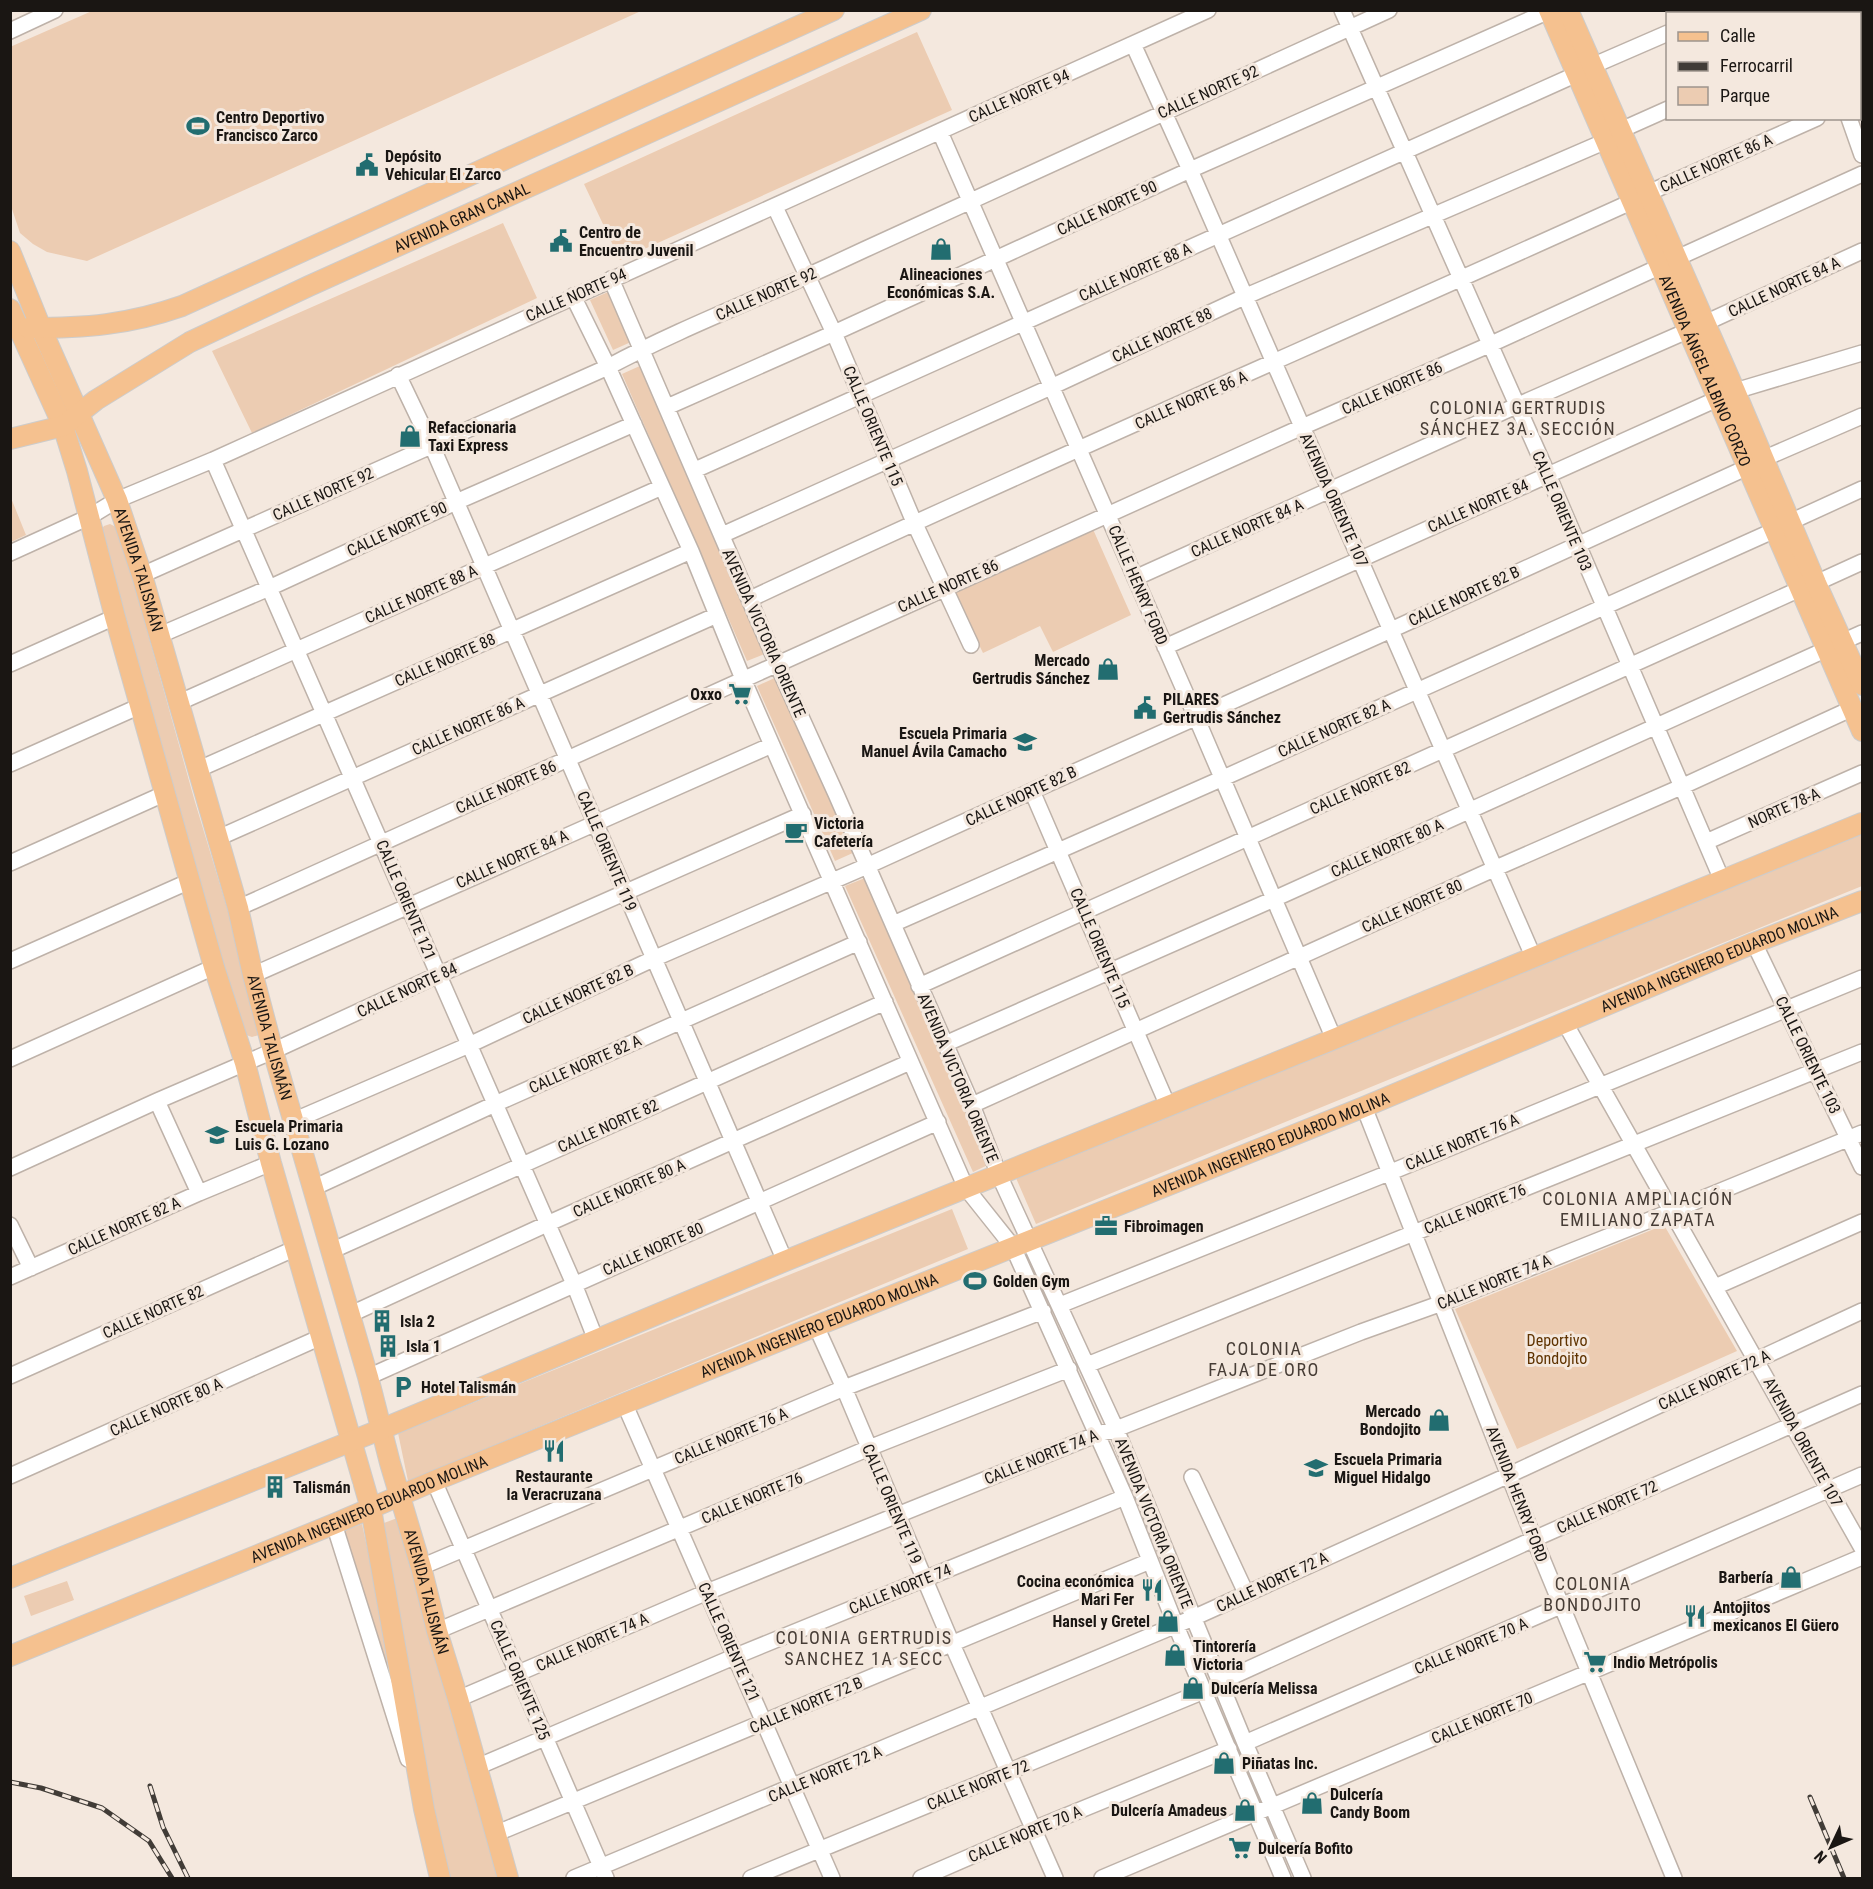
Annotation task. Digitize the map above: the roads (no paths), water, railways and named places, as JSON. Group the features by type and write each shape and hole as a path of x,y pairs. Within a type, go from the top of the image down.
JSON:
{"main road":[{"name":"AVENIDA GRAN CANAL","path":"15,328 94,327 155,316 182,306 834,10"},
{"name":"AVENIDA GRAN CANAL","path":"10,439 63,426 78,413 130,378 190,342 921,10"},
{"name":"AVENIDA ÁNGEL ALBINO CORZO","path":"1568,10 1584,70"},
{"name":"AVENIDA ÁNGEL ALBINO CORZO","path":"1549,11 1584,70 1613,135 1668,263 1687,331 1726,395"},
{"path":"10,251 41,328 52,379"},
{"name":"AVENIDA ÁNGEL ALBINO CORZO","path":"1668,263 1705,323 1726,395 1835,645 1853,708 1863,731"},
{"path":"10,309 15,328 52,379"},
{"name":"AVENIDA TALISMÁN","path":"52,379 78,413 117,500 142,574 238,908 273,1052 368,1377 437,1632 508,1878"},
{"name":"AVENIDA TALISMÁN","path":"52,379 140,706 361,1470 371,1509 423,1809 440,1878"},
{"name":"AVENIDA ÁNGEL ALBINO CORZO","path":"1835,645 1863,685"},
{"path":"10,1578 382,1429 785,1261 1334,1040 1863,823"},
{"name":"AVENIDA INGENIERO EDUARDO MOLINA","path":"10,1656 816,1326 1364,1107 1754,943 1863,901"},
{"path":"361,1470 390,1462"}],"street":[{"path":"10,31 55,10"},
{"name":"CALLE NORTE 94","path":"10,553 89,517 117,500 213,460 1208,10"},
{"name":"CALLE ORIENTE 103","path":"1342,10 1548,475 1722,880"},
{"name":"CALLE NORTE 92","path":"142,574 608,367 642,348 807,276 1389,10"},
{"name":"CALLE NORTE 90","path":"667,407 1190,170 1549,11"},
{"name":"CALLE NORTE 88 A","path":"694,470 1666,34"},
{"name":"AVENIDA ORIENTE 107","path":"1133,44 1496,868 1533,957"},
{"name":"CALLE NORTE 88","path":"722,536 1244,297 1432,216 1666,110"},
{"name":"CALLE NORTE 86 A","path":"750,599 914,522 1462,279 1813,120"},
{"path":"1850,120 1863,155"},
{"name":"CALLE HENRY FORD","path":"940,132 1136,578 1334,1040"},
{"name":"CALLE NORTE 86","path":"238,908 1302,427 1489,345 1863,174"},
{"name":"CALLE ORIENTE 115","path":"775,207 834,333 914,522 971,645"},
{"name":"CALLE NORTE 84 A","path":"1705,323 1863,251"},
{"name":"AVENIDA VICTORIA ORIENTE","path":"611,279 777,664 972,1105 999,1175 1043,1311 1125,1497 1176,1626 1283,1878"},
{"name":"AVENIDA VICTORIA ORIENTE","path":"573,296 608,367 691,551 743,679 966,1188 1022,1244 1060,1305 1116,1429 1245,1743 1304,1878"},
{"name":"CALLE NORTE 84 A","path":"1136,578 1687,331"},
{"name":"CALLE NORTE 84","path":"1165,647 1726,395 1863,353"},
{"name":"CALLE ORIENTE 119","path":"398,375 432,446 785,1261"},
{"name":"CALLE NORTE 82 B","path":"293,1121 469,1045 653,959 867,866 1863,416"},
{"name":"CALLE NORTE 90","path":"160,635 634,424"},
{"name":"CALLE ORIENTE 121","path":"213,460 574,1284 596,1340"},
{"name":"CALLE NORTE 88 A","path":"180,702 662,487"},
{"name":"CALLE NORTE 82 A","path":"893,924 1221,779 1863,489"},
{"name":"CALLE NORTE 88","path":"199,769 691,551"},
{"name":"CALLE NORTE 82","path":"919,986 1863,562"},
{"name":"CALLE NORTE 86 A","path":"218,838 717,615"},
{"path":"10,664 115,617"},
{"name":"CALLE NORTE 80 A","path":"945,1044 1274,899 1863,633"},
{"path":"10,764 140,706"},
{"name":"CALLE NORTE 80","path":"972,1105 1853,708"},
{"name":"CALLE NORTE 84 A","path":"253,975 772,745"},
{"name":"NORTE 78-A","path":"1706,842 1863,773"},
{"name":"CALLE ORIENTE 115","path":"1032,790 1168,1106"},
{"path":"10,863 166,793"},
{"name":"CALLE NORTE 84","path":"10,1168 803,814"},
{"path":"10,961 190,881"},
{"name":"CALLE NORTE 82 A","path":"313,1188 858,942"},
{"name":"CALLE ORIENTE 103","path":"1754,943 1816,1069 1856,1136 1863,1167"},
{"path":"10,1059 214,967"},
{"name":"CALLE NORTE 76 A","path":"1060,1305 1863,978"},
{"name":"CALLE NORTE 82","path":"331,1251 885,1002"},
{"name":"AVENIDA ORIENTE 107","path":"1565,1023 1863,1548"},
{"name":"CALLE NORTE 76","path":"1087,1365 1415,1234 1816,1069 1863,1052"},
{"name":"CALLE NORTE 80 A","path":"349,1315 910,1062"},
{"path":"157,1101 199,1193"},
{"name":"AVENIDA HENRY FORD","path":"1364,1107 1534,1539 1674,1878"},
{"name":"CALLE NORTE 80","path":"368,1377 938,1122"},
{"name":"CALLE NORTE 74 A","path":"458,1699 707,1592 896,1515 1098,1434 1442,1303 1856,1136"},
{"name":"CALLE NORTE 82 A","path":"10,1277 271,1163"},
{"path":"1715,1287 1863,1221"},
{"path":"10,1225 31,1268"},
{"name":"CALLE NORTE 82","path":"10,1376 296,1248"},
{"name":"CALLE NORTE 76 A","path":"421,1567 844,1388 1043,1311"},
{"name":"CALLE NORTE 72 A","path":"574,1878 603,1873 792,1788 1176,1626 1863,1311"},
{"name":"CALLE ORIENTE 119","path":"816,1326 924,1580 1055,1878"},
{"name":"CALLE NORTE 80 A","path":"10,1476 321,1338"},
{"name":"CALLE NORTE 76","path":"437,1632 868,1448 1069,1369"},
{"name":"CALLE NORTE 72","path":"1220,1682 1534,1539 1863,1394"},
{"name":"CALLE ORIENTE 121","path":"625,1405 832,1878"},
{"name":"CALLE NORTE 70 A","path":"1245,1743 1863,1475"},
{"path":"1192,1477 1246,1593"},
{"name":"CALLE ORIENTE 125","path":"434,1481 603,1873"},
{"name":"CALLE NORTE 74","path":"477,1767 736,1656 1125,1497"},
{"name":"AVENIDA TALISMÁN","path":"334,1524 423,1809"},
{"name":"CALLE NORTE 70","path":"1102,1878 1863,1557"},
{"name":"CALLE NORTE 72 B","path":"495,1834 1150,1561"},
{"name":"CALLE NORTE 72","path":"751,1878 1204,1691"},
{"name":"CALLE NORTE 70 A","path":"921,1878 1229,1749"}],"railway":[{"path":"10,1782 41,1788 102,1808 149,1841 172,1878"},
{"path":"150,1786 163,1827 188,1878"},
{"path":"1810,1797 1844,1878"}],"place":[{"name":"Centro Deportivo Francisco Zarco","path":"198,126"},
{"name":"Depósito Vehicular El Zarco","path":"367,165"},
{"name":"Centro de Encuentro Juvenil","path":"561,241"},
{"name":"Alineaciones Económicas S.A.","path":"941,249"},
{"name":"Refaccionaria Taxi Express","path":"410,436"},
{"name":"Mercado Gertrudis Sánchez","path":"1108,669"},
{"name":"Oxxo","path":"740,694"},
{"name":"PILARES Gertrudis Sánchez","path":"1145,708"},
{"name":"Escuela Primaria Manuel Ávila Camacho","path":"1025,742"},
{"name":"Victoria Cafetería","path":"796,832"},
{"name":"Escuela Primaria Luis G. Lozano","path":"217,1135"},
{"name":"Fibroimagen","path":"1106,1226"},
{"name":"Golden Gym","path":"975,1281"},
{"name":"Isla 2","path":"382,1321"},
{"name":"Isla 1","path":"388,1346"},
{"name":"Hotel Talismán","path":"403,1387"},
{"name":"Mercado Bondojito","path":"1439,1420"},
{"name":"Restaurante la Veracruzana","path":"554,1451"},
{"name":"Escuela Primaria Miguel Hidalgo","path":"1316,1468"},
{"name":"Talismán","path":"275,1487"},
{"name":"Barbería","path":"1791,1577"},
{"name":"Cocina económica Mari Fer","path":"1152,1590"},
{"name":"Antojitos mexicanos El Güero","path":"1695,1616"},
{"name":"Hansel y Gretel","path":"1168,1621"},
{"name":"Tintorería Victoria","path":"1175,1655"},
{"name":"Indio Metrópolis","path":"1595,1662"},
{"name":"Dulcería Melissa","path":"1193,1688"},
{"name":"Piñatas Inc.","path":"1224,1763"},
{"name":"Dulcería Candy Boom","path":"1312,1803"},
{"name":"Dulcería Amadeus","path":"1245,1810"},
{"name":"Dulcería Bofito","path":"1240,1848"}],"district":[{"name":"COLONIA GERTRUDIS SÁNCHEZ 3A. SECCIÓN","path":"1518,417"},
{"name":"COLONIA AMPLIACIÓN EMILIANO ZAPATA","path":"1638,1208"},
{"name":"COLONIA FAJA DE ORO","path":"1264,1358"},
{"name":"COLONIA BONDOJITO","path":"1593,1593"},
{"name":"COLONIA GERTRUDIS SANCHEZ 1A SECC","path":"864,1647"}],"park label":[{"name":"Deportivo Bondojito","path":"1557,1349"}]}
